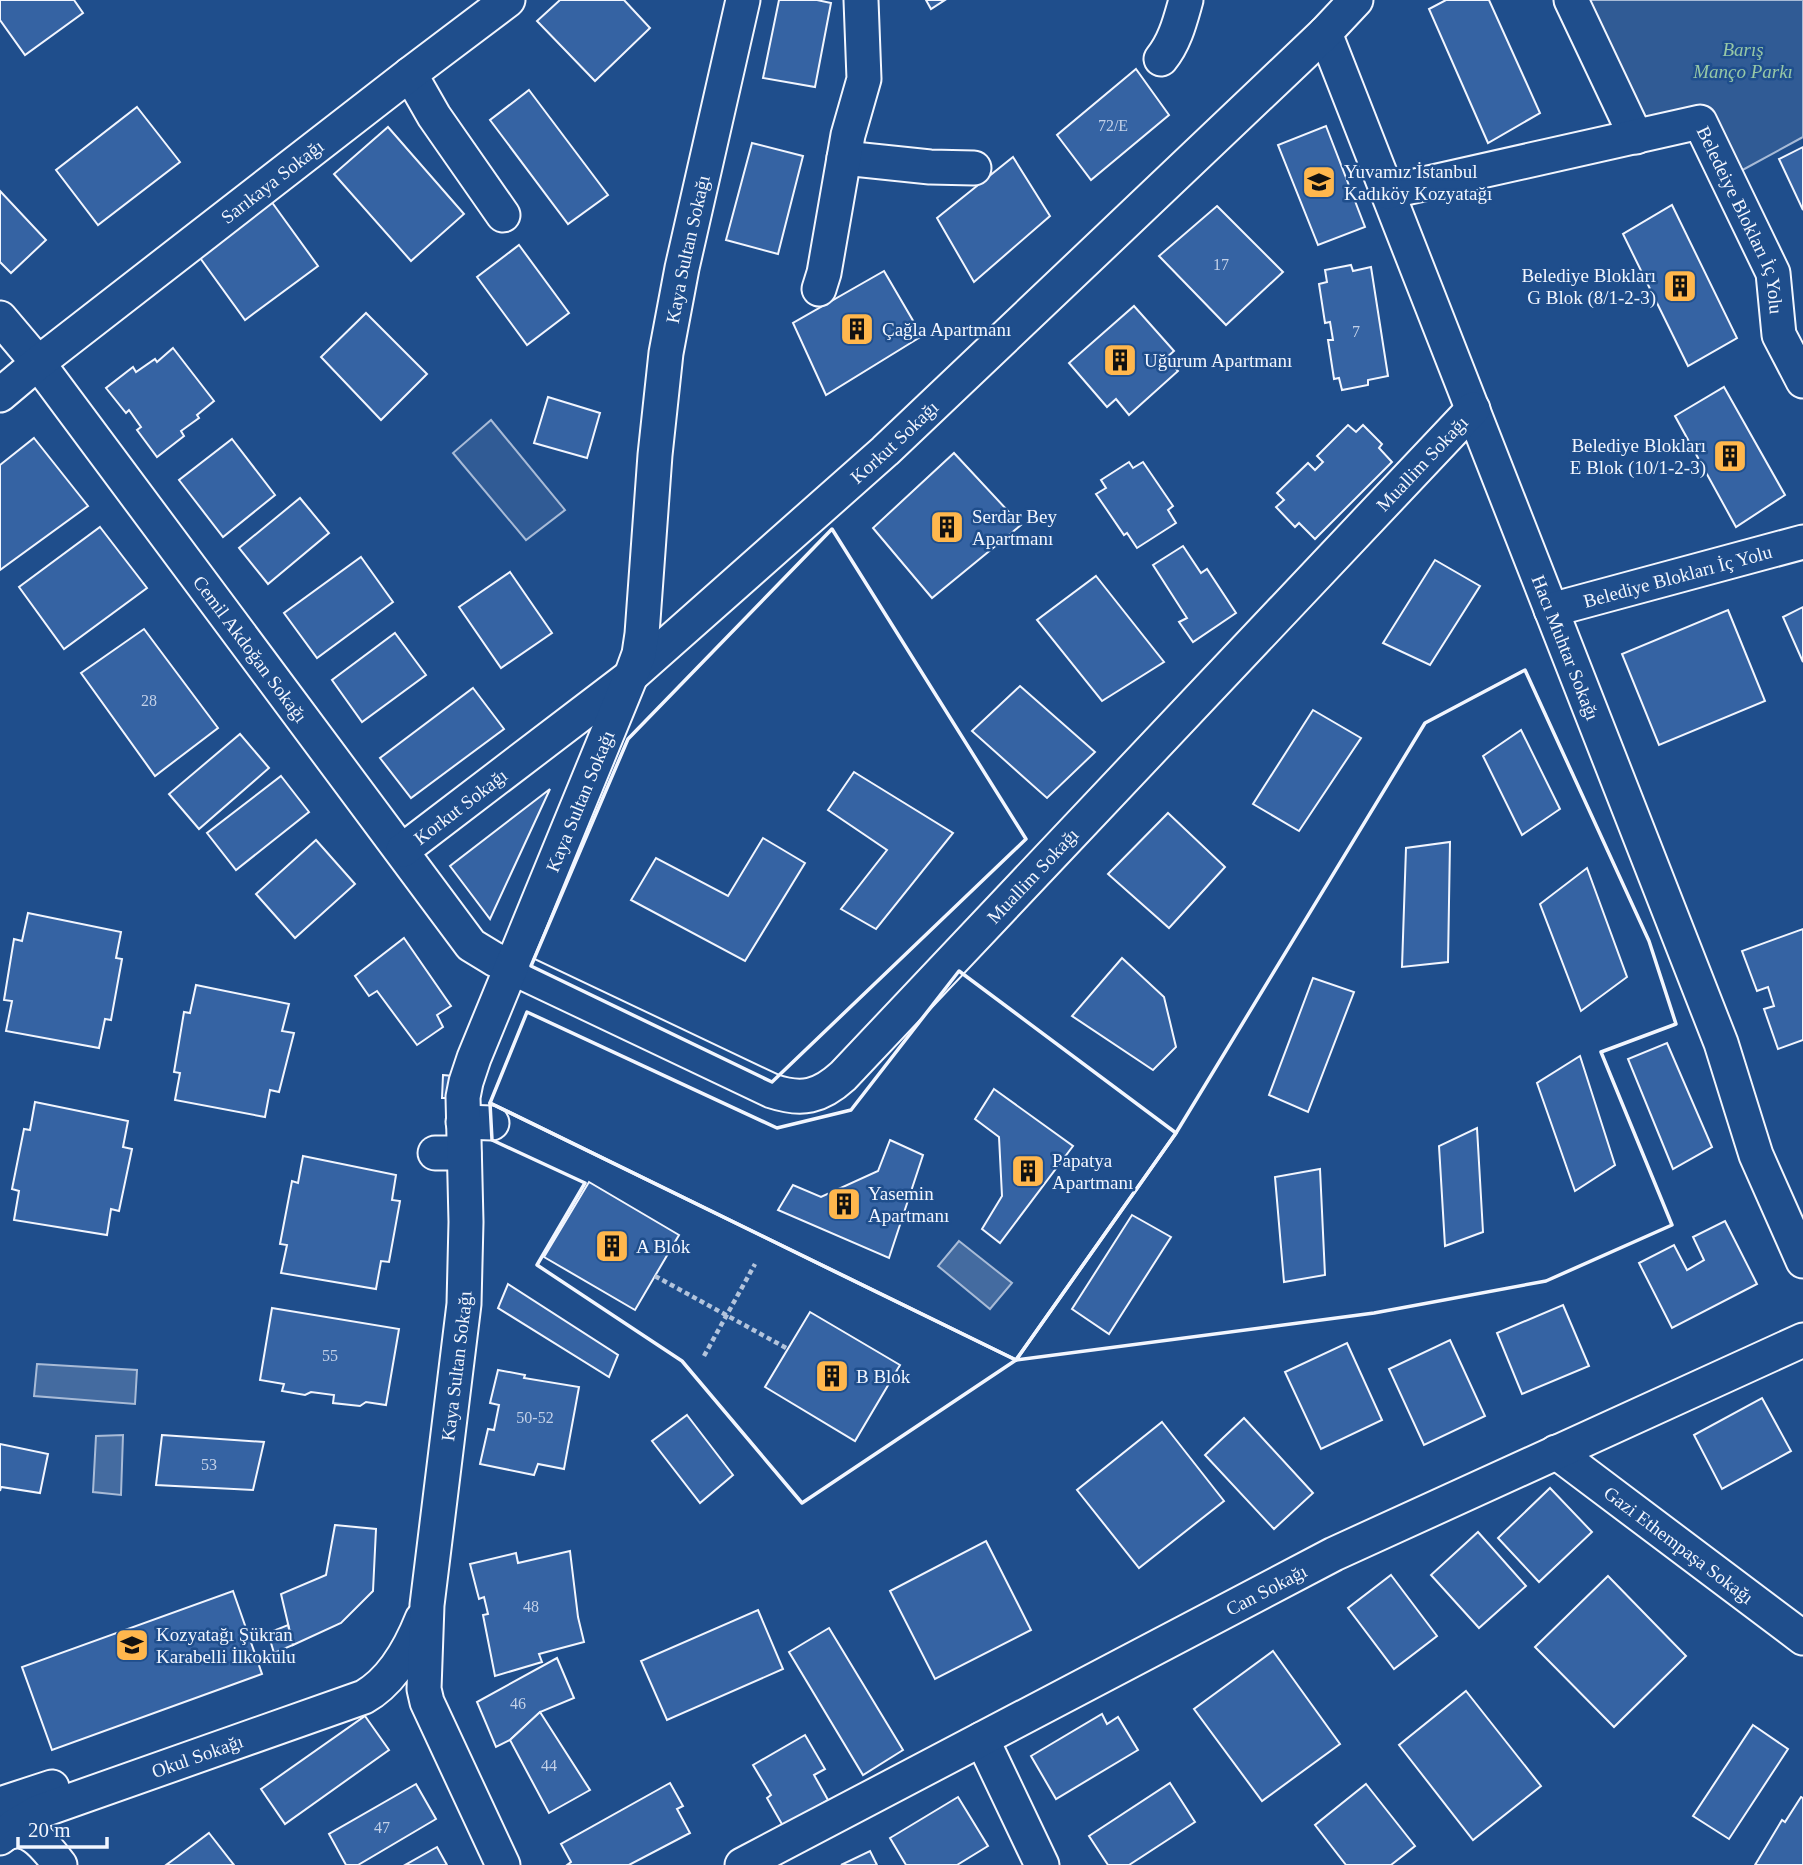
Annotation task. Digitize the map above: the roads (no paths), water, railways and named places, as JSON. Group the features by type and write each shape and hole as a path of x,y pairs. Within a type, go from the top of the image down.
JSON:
{"street":[{"name":"Sarıkaya Sokağı","path":"0,395 508,0"},
{"name":"Kaya Sultan Sokağı","path":"392,1672 411,1643 427,1597 464,1304 466,1222 463,1097 466,1082 639,654 654,455 668,343 682,268 743,0"},
{"path":"818,289 824,273 848,135 864,79 861,0"},
{"path":"1161,59 1169,49 1178,28 1186,0"},
{"name":"Korkut Sokağı","path":"402,850 631,676 884,451 1325,33 1356,0"},
{"path":"1571,0 1636,136"},
{"name":"Hacı Muhtar Sokağı","path":"1325,33 1721,1044 1756,1155 1803,1261"},
{"path":"410,74 433,116 503,215"},
{"name":"Beledeiye Blokları İç Yolu","path":"1388,192 1700,122 1773,273 1779,335 1803,381"},
{"path":"844,158 974,169"},
{"name":"Cemil Akdoğan Sokağı","path":"0,318 38,363 466,939 481,952 511,966"},
{"name":"Muallim Sokağı","path":"511,966 772,1091 800,1097 818,1094 827,1089 843,1076 1472,409"},
{"name":"Belediye Blokları İç Yolu","path":"1551,610 1803,542"},
{"name":"Can Sokağı","path":"742,1865 1334,1554 1803,1340"},
{"name":"Gazi Ethempaşa Sokağı","path":"1556,1452 1803,1638"},
{"name":"Kaya Sultan Sokağı","path":"427,1597 424,1689 427,1702 503,1865"},
{"path":"392,1672 408,1676 427,1702"},
{"name":"Okul Sokağı","path":"1,1826 13,1827 38,1812 354,1702 377,1688 392,1672"},
{"path":"982,1739 1042,1865"},
{"path":"1,1826 27,1833 41,1843 60,1865"}],"place":[{"name":"Yuvamız İstanbul Kadıköy Kozyatağı","path":"1319,182"},
{"name":"Belediye Blokları G Blok (8/1-2-3)","path":"1680,286"},
{"name":"Çağla Apartmanı","path":"857,329"},
{"name":"Uğurum Apartmanı","path":"1120,360"},
{"name":"Belediye Blokları E Blok (10/1-2-3)","path":"1730,456"},
{"name":"Serdar Bey Apartmanı","path":"947,527"},
{"name":"Papatya Apartmanı","path":"1028,1171"},
{"name":"Yasemin Apartmanı","path":"844,1204"},
{"name":"A Blok","path":"612,1246"},
{"name":"B Blok","path":"832,1376"},
{"name":"Kozyatağı Şükran Karabelli İlkokulu","path":"132,1645"}],"park label":[{"name":"Barış Manço Parkı","path":"1743,60"}]}
